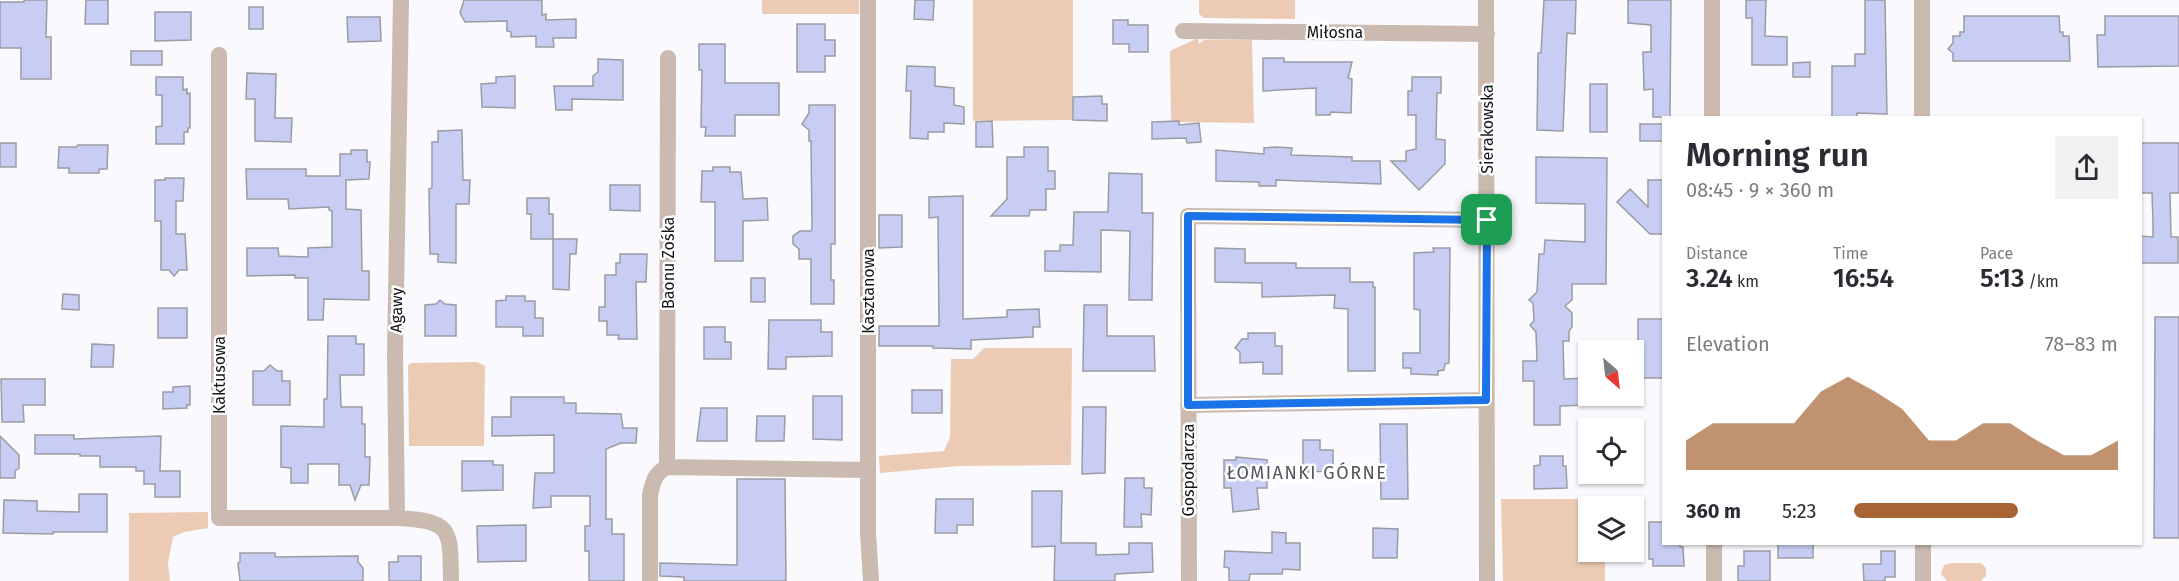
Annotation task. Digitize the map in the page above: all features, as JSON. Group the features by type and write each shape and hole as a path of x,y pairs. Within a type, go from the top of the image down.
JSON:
{"street":[{"name":"Agawy","path":"397,518 395,353 401,0"},
{"name":"Kasztanowa","path":"868,0 868,470 871,581"},
{"name":"Sierakowska","path":"1486,0 1487,581"},
{"path":"1712,0 1712,116"},
{"path":"1922,0 1922,116"},
{"name":"Miłosna","path":"1183,31 1487,34"},
{"name":"Kaktusowa","path":"219,55 219,518 397,518"},
{"name":"Baonu Zośka","path":"667,467 668,58"},
{"name":"Gospodarcza","path":"1189,581 1188,216 1487,220"},
{"path":"1188,405 1486,400"},
{"path":"650,581 650,495 658,472 667,467 868,470"},
{"path":"397,518 433,521 441,527 447,535 450,547 451,581"},
{"path":"1714,545 1714,581"},
{"path":"1923,545 1923,581"}],"shaded area":[{"path":"762,0 859,0 859,14 762,14"},
{"path":"973,0 1073,0 1073,120 973,121"},
{"path":"1199,0 1295,0 1295,19 1204,18 1199,14"},
{"path":"1198,38 1199,44 1204,40 1252,40 1254,123 1171,122 1170,51"},
{"path":"984,348 1072,348 1071,465 958,466 880,473 879,456 944,451 950,437 951,359 973,359"},
{"path":"477,362 485,366 484,446 409,446 408,365 411,363"},
{"path":"1501,499 1578,499 1578,562 1605,562 1605,581 1503,581"},
{"path":"208,512 208,528 184,532 173,537 168,563 170,581 129,581 129,513"},
{"path":"1981,563 1986,568 1986,576 1981,581 1947,581 1941,574 1944,565"}],"building":[{"path":"24,0 47,0 46,37 51,37 51,79 21,79 21,48 0,48 0,2 24,2"},
{"path":"86,0 108,0 108,24 85,24"},
{"path":"464,0 542,0 542,15 546,14 546,20 576,19 576,38 553,38 554,47 536,47 536,36 511,37 511,32 507,31 507,21 465,22 460,13"},
{"path":"915,0 934,0 933,20 914,19"},
{"path":"1544,0 1576,0 1575,34 1567,33 1563,131 1537,130 1538,53 1541,53"},
{"path":"1628,0 1671,0 1670,116 1653,117 1653,89 1644,90 1643,52 1651,52 1651,25 1628,23"},
{"path":"1746,0 1766,0 1765,36 1787,37 1787,65 1752,65 1752,18 1746,18"},
{"path":"1865,0 1885,0 1887,114 1857,113 1857,116 1832,116 1832,66 1855,66 1855,54 1865,54"},
{"path":"249,7 263,7 263,29 249,29"},
{"path":"155,12 191,12 191,40 155,41"},
{"path":"1964,16 2059,16 2060,32 2063,32 2063,36 2069,36 2070,61 1953,61 1953,53 1948,49 1953,43 1953,36 1960,36 1960,32 1964,32"},
{"path":"2105,16 2179,16 2179,66 2098,67 2097,35 2105,35"},
{"path":"347,17 380,17 381,41 348,42"},
{"path":"1113,20 1128,20 1128,25 1148,25 1148,52 1129,52 1129,44 1113,44"},
{"path":"797,24 825,24 825,40 835,40 835,56 825,56 825,72 797,72"},
{"path":"699,44 725,44 725,83 779,83 779,115 735,115 735,136 705,136 706,127 701,127 702,70 699,70"},
{"path":"131,51 162,51 162,65 131,65"},
{"path":"1263,58 1284,58 1284,62 1352,62 1348,78 1352,79 1351,113 1331,112 1330,115 1316,115 1316,88 1263,91"},
{"path":"598,59 623,60 623,100 572,99 572,110 556,110 554,86 593,86 593,76 598,72"},
{"path":"1810,62 1810,77 1793,77 1793,63"},
{"path":"907,66 935,67 935,86 954,88 954,105 964,107 964,124 944,123 944,132 928,132 928,139 910,138 911,91 906,91"},
{"path":"247,73 276,74 275,118 292,118 291,142 255,141 255,99 246,99"},
{"path":"515,76 515,108 482,107 481,84 496,83 496,77"},
{"path":"156,77 183,77 183,90 187,89 187,94 190,93 190,128 188,132 184,132 184,144 156,144 156,127 162,126 162,95 156,95"},
{"path":"1412,77 1441,77 1441,93 1437,93 1436,139 1445,140 1445,164 1419,190 1391,161 1406,161 1406,151 1416,149 1416,115 1408,115 1408,91 1412,91"},
{"path":"1590,84 1607,84 1607,132 1590,132"},
{"path":"1102,96 1102,104 1107,104 1107,121 1073,120 1073,97"},
{"path":"809,105 835,105 835,244 831,244 834,304 811,304 811,259 799,259 799,249 793,244 793,236 800,231 811,231 812,228 811,141 809,141 809,130 802,124 809,113"},
{"path":"992,121 993,147 976,147 976,122"},
{"path":"1179,121 1179,125 1199,123 1201,142 1187,143 1186,138 1152,139 1152,122"},
{"path":"1640,124 1662,124 1662,141 1640,141"},
{"path":"462,130 463,180 470,180 469,204 456,204 456,263 438,262 438,254 430,254 429,189 432,188 432,142 438,142 438,131"},
{"path":"0,143 16,143 16,167 0,167"},
{"path":"2142,143 2179,143 2179,193 2170,193 2171,237 2178,237 2178,263 2142,263 2142,236 2153,237 2152,193 2142,193"},
{"path":"108,145 107,169 99,169 99,173 69,173 69,168 58,168 59,147"},
{"path":"1024,147 1048,147 1048,171 1055,171 1055,189 1046,189 1046,210 1030,210 1029,216 991,216 1007,199 1007,157 1024,157"},
{"path":"1264,148 1292,148 1291,155 1352,157 1352,161 1380,161 1381,184 1276,180 1276,186 1259,186 1259,182 1216,181 1216,150 1264,154"},
{"path":"351,150 367,150 367,162 370,162 369,179 346,180 346,209 361,210 362,271 369,271 369,300 324,299 323,320 308,320 308,278 295,278 295,275 247,276 247,248 278,248 279,256 308,257 308,248 332,247 332,211 329,207 289,209 288,199 247,199 246,169 306,169 306,176 340,176 340,154 351,154"},
{"path":"1536,157 1607,158 1606,284 1572,284 1572,300 1565,306 1572,313 1572,327 1569,331 1569,341 1563,341 1564,379 1578,378 1578,405 1560,406 1560,425 1534,425 1534,381 1523,381 1523,361 1537,361 1536,332 1530,325 1534,321 1533,303 1529,300 1537,292 1539,254 1544,254 1545,240 1585,242 1585,204 1536,203"},
{"path":"713,167 730,167 730,172 741,172 743,199 767,198 768,220 743,221 743,261 715,261 715,202 701,202 702,171 713,171"},
{"path":"1109,173 1142,174 1142,213 1153,213 1152,300 1129,300 1130,231 1101,230 1101,272 1045,271 1045,251 1060,251 1060,245 1073,245 1074,212 1108,212"},
{"path":"165,178 184,178 183,201 176,201 176,234 185,234 187,270 179,270 174,276 169,270 161,270 161,221 155,221 155,180 165,180"},
{"path":"1648,180 1662,180 1662,234 1650,234 1617,202 1630,189 1648,207"},
{"path":"610,185 640,185 640,211 610,210"},
{"path":"963,196 963,319 1007,317 1007,310 1039,309 1040,327 1033,327 1033,337 971,340 971,349 879,346 879,326 939,326 938,217 929,218 929,197"},
{"path":"527,198 549,198 549,214 553,214 553,239 531,239 531,214 527,214"},
{"path":"879,215 902,215 902,247 879,248"},
{"path":"553,239 577,239 576,254 570,254 569,290 553,289"},
{"path":"1215,248 1245,249 1245,263 1296,263 1296,268 1350,268 1350,282 1373,282 1373,287 1375,287 1375,371 1348,371 1348,309 1334,308 1335,295 1262,297 1262,283 1215,282"},
{"path":"1433,248 1450,248 1449,363 1445,364 1444,370 1438,371 1438,375 1411,374 1411,368 1403,368 1403,353 1420,353 1420,310 1414,309 1414,253 1434,252"},
{"path":"620,254 647,254 646,282 636,282 637,339 618,339 619,335 607,335 607,321 599,321 599,307 605,307 605,275 616,275 616,263 620,263"},
{"path":"751,278 765,278 765,302 751,302"},
{"path":"63,294 79,295 79,310 62,309"},
{"path":"506,296 525,296 525,301 535,301 535,318 543,318 543,336 523,336 523,327 496,327 496,301 506,300"},
{"path":"440,300 445,304 456,305 456,336 425,336 425,305 436,304"},
{"path":"1084,305 1107,305 1107,336 1154,336 1155,371 1083,371"},
{"path":"158,308 187,308 187,338 158,338"},
{"path":"2155,317 2179,317 2179,538 2154,538"},
{"path":"1638,319 1662,319 1662,378 1644,378 1644,340 1638,340"},
{"path":"769,320 821,320 821,332 832,332 832,356 786,357 786,369 768,369"},
{"path":"704,327 725,327 725,342 731,342 731,359 704,359"},
{"path":"1248,333 1275,333 1275,346 1282,346 1282,374 1263,374 1263,362 1240,363 1240,352 1235,348 1242,339 1248,339"},
{"path":"328,336 356,336 356,344 364,344 364,375 340,375 341,407 362,407 362,424 365,424 365,457 370,457 369,485 361,485 355,500 350,485 339,485 339,464 308,464 308,483 291,483 291,468 281,467 281,426 324,427"},
{"path":"92,344 114,345 113,367 91,367"},
{"path":"270,365 277,371 282,371 282,381 290,381 290,405 253,405 253,371 264,371"},
{"path":"1,379 45,379 45,405 23,405 24,422 2,422"},
{"path":"190,386 190,405 187,405 187,408 163,409 163,392 173,392 173,387"},
{"path":"912,390 942,390 942,413 912,413"},
{"path":"813,396 842,396 842,440 813,439"},
{"path":"511,397 564,397 564,403 576,403 576,413 621,414 623,428 637,428 636,443 621,443 606,449 606,519 612,519 612,534 624,534 624,581 589,581 589,551 585,551 585,526 590,526 590,496 551,496 551,507 533,508 535,473 554,473 554,435 492,436 492,417 511,417"},
{"path":"1083,407 1106,407 1105,473 1082,474"},
{"path":"701,408 727,408 727,441 697,441"},
{"path":"757,416 785,416 784,441 756,441"},
{"path":"1380,424 1407,424 1408,499 1381,499"},
{"path":"35,435 74,435 74,439 161,436 160,471 180,471 180,497 155,497 155,484 144,484 144,471 136,471 136,467 100,467 100,456 35,454"},
{"path":"0,436 19,455 19,468 15,471 15,478 0,478"},
{"path":"1303,440 1320,440 1320,450 1333,450 1333,471 1303,472"},
{"path":"1540,456 1563,456 1567,488 1534,489 1534,466 1540,465"},
{"path":"1236,457 1267,460 1267,488 1257,488 1259,509 1233,512 1231,488 1224,488 1224,460 1236,460"},
{"path":"462,461 493,461 493,465 503,465 503,490 462,491"},
{"path":"1125,478 1144,478 1144,488 1152,488 1151,515 1141,514 1142,527 1124,527"},
{"path":"737,479 785,479 786,581 684,581 684,577 660,576 660,563 737,565"},
{"path":"1032,491 1062,491 1061,543 1096,543 1096,555 1129,554 1129,543 1152,543 1153,572 1115,574 1115,581 1054,581 1055,546 1032,547"},
{"path":"79,494 107,494 107,532 3,533 4,500 37,501 37,511 79,512"},
{"path":"936,499 973,499 973,525 957,525 957,533 935,533"},
{"path":"1649,522 1662,522 1662,545 1683,547 1684,566 1653,566 1653,559 1649,559"},
{"path":"526,525 526,561 478,562 477,526"},
{"path":"1373,528 1398,529 1397,558 1373,558"},
{"path":"1272,532 1286,533 1286,543 1300,543 1300,570 1283,569 1282,574 1250,574 1249,581 1229,581 1229,568 1224,567 1225,551 1272,553"},
{"path":"1778,545 1813,545 1813,558 1778,558"},
{"path":"1744,551 1770,551 1770,581 1738,581 1738,566 1744,566"},
{"path":"1881,551 1895,551 1895,577 1885,577 1885,581 1864,581 1863,564 1881,564"},
{"path":"240,553 275,553 275,557 358,556 358,562 363,568 363,581 240,581 238,563"},
{"path":"398,556 421,556 421,581 389,581 389,562 398,562"}],"district":[{"name":"ŁOMIANKI GÓRNE","path":"1307,473"}],"route":[{"path":"1188,216 1487,220 1486,400 1188,405 1188,216"}]}
